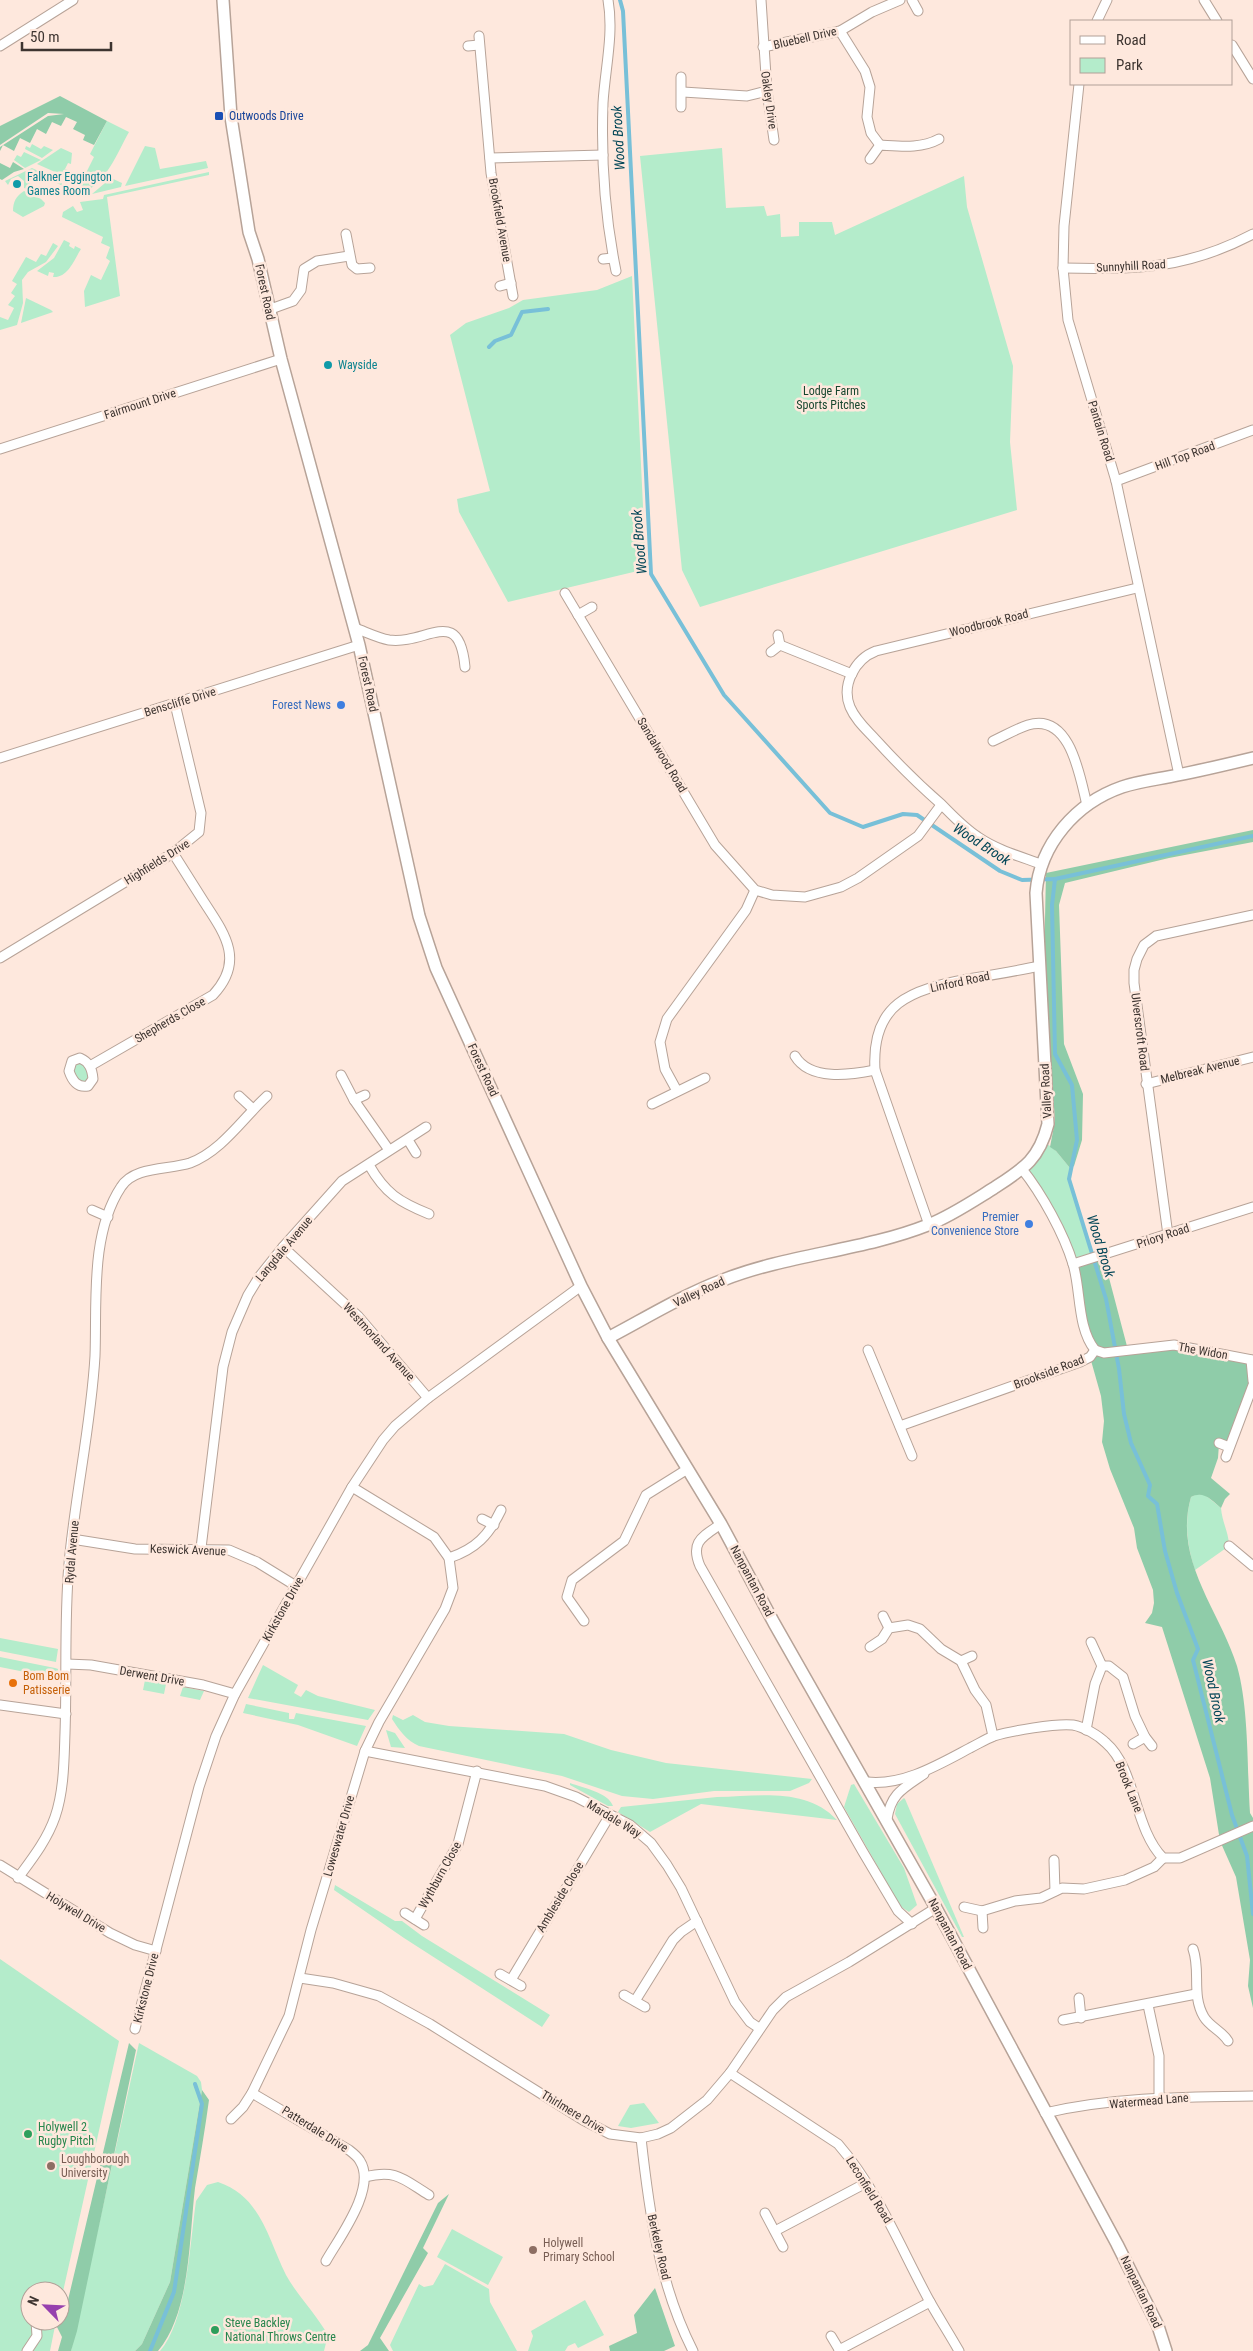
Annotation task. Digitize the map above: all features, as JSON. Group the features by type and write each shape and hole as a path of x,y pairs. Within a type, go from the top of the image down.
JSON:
{"street":[{"path":"0,46 73,0"},
{"name":"Forest Road","path":"223,0 233,126 250,232 281,359 360,645 419,916 436,968 581,1286 608,1338"},
{"path":"608,0 612,20 603,103 603,155 607,217 616,271"},
{"name":"Oakley Drive","path":"761,0 764,16 763,47 767,91 774,140"},
{"name":"Bluebell Drive","path":"763,47 840,31 872,12 900,0"},
{"path":"912,0 918,11"},
{"path":"1097,20 1107,0"},
{"path":"1204,0 1216,20"},
{"path":"840,31 865,70 870,87 867,117 871,132 880,145"},
{"name":"Brookfield Avenue","path":"468,46 479,41 490,158 514,296"},
{"path":"1233,47 1253,79"},
{"path":"681,76 683,92 681,107"},
{"name":"Pantain Road","path":"1079,85 1064,226 1063,268 1068,320 1116,481 1137,588 1179,775"},
{"path":"683,92 747,96 767,91"},
{"path":"880,145 930,144 939,140"},
{"path":"870,159 880,145"},
{"path":"490,158 603,155"},
{"path":"346,234 349,256 354,268 370,268"},
{"name":"Sunnyhill Road","path":"1063,268 1112,269 1167,265 1213,253 1253,234"},
{"path":"268,310 293,301 301,290 304,269 311,264 349,256"},
{"path":"603,259 613,258"},
{"path":"500,286 511,283"},
{"name":"Fairmount Drive","path":"0,449 281,359"},
{"name":"Hill Top Road","path":"1116,481 1253,430"},
{"name":"Woodbrook Road","path":"852,674 859,661 876,651 1137,588"},
{"name":"Sandalwood Road","path":"565,593 715,845 755,890"},
{"path":"578,615 592,607"},
{"path":"355,628 388,640 447,631 461,642 465,667"},
{"path":"778,635 780,645"},
{"name":"Benscliffe Drive","path":"0,758 360,645"},
{"path":"780,645 852,674 849,700 856,719 895,762 962,826 978,838 1039,868"},
{"path":"771,652 780,645"},
{"name":"Highfields Drive","path":"0,958 173,853 199,832 201,813 175,704"},
{"path":"993,741 1030,724 1042,724 1057,730 1072,748 1087,805"},
{"name":"Valley Road","path":"608,1338 724,1280 755,1270 883,1240 929,1225 966,1206 1022,1169 1037,1155 1044,1141 1048,1124 1036,893 1039,868 1054,839 1087,805 1123,787 1253,758"},
{"path":"676,1091 665,1069 660,1042 668,1019 746,910 755,890 772,895 797,897 822,894 841,887 904,847 926,827 941,805"},
{"name":"Shepherds Close","path":"90,1066 213,995 223,985 230,959 225,934 173,853"},
{"name":"Ulverscroft Road","path":"1168,1235 1146,1084 1134,970 1144,945 1156,936 1253,915"},
{"name":"Linford Road","path":"929,1225 875,1070 874,1052 881,1026 894,1006 910,995 932,986 1040,966"},
{"name":"Melbreak Avenue","path":"1146,1084 1253,1057"},
{"path":"796,1063 833,1075 850,1075 875,1070"},
{"path":"341,1075 354,1100 389,1150"},
{"path":"652,1104 705,1078"},
{"path":"354,1100 365,1095"},
{"path":"239,1096 253,1109"},
{"name":"Rydal Avenue","path":"18,1878 43,1841 55,1817 61,1792 66,1714 69,1566 92,1397 99,1246 108,1216 120,1188 126,1180 136,1174 192,1162 209,1153 267,1096"},
{"name":"Langdale Avenue","path":"201,1548 223,1367 232,1332 248,1295 258,1277 342,1181 426,1127"},
{"path":"408,1140 416,1153"},
{"path":"369,1165 379,1183 393,1196 429,1214"},
{"name":"Brookside Road","path":"900,1426 1080,1362 1090,1356 1095,1350 1090,1344 1085,1328 1073,1264 1040,1193 1022,1169"},
{"name":"Priory Road","path":"1073,1264 1253,1207"},
{"path":"92,1210 108,1216"},
{"name":"Westmorland Avenue","path":"283,1247 358,1316 428,1398"},
{"name":"Kirkstone Drive","path":"136,2029 199,1786 216,1736 235,1694 352,1487 382,1440 428,1398 533,1323 581,1286"},
{"name":"Nanpantan Road","path":"608,1338 686,1470 721,1524 774,1623 888,1819 1117,2244 1158,2326 1166,2351"},
{"name":"The Widon","path":"1095,1350 1104,1353 1174,1345 1252,1360"},
{"path":"868,1350 912,1456"},
{"path":"1226,1457 1247,1406 1253,1383 1252,1360"},
{"path":"1219,1443 1229,1447"},
{"path":"584,1621 567,1597 572,1580 624,1541 646,1495 686,1470"},
{"name":"Loweswater Drive","path":"231,2118 252,2093 289,2016 311,1930 365,1751 379,1722 448,1603 453,1583 449,1558 443,1546 425,1530 352,1487"},
{"path":"449,1558 478,1544 494,1525 502,1510"},
{"path":"482,1519 494,1525"},
{"path":"721,1524 703,1536 696,1546 695,1556 868,1860 898,1910 912,1924"},
{"name":"Keswick Avenue","path":"72,1539 135,1549 201,1548 229,1550 240,1554 296,1586"},
{"path":"1229,1546 1253,1566"},
{"path":"884,1616 889,1628"},
{"path":"870,1647 882,1639 889,1628 908,1625 920,1628 941,1649 961,1661 975,1690 986,1705 993,1736"},
{"path":"1086,1730 1094,1684 1102,1666 1091,1642"},
{"path":"961,1661 972,1656"},
{"name":"Derwent Drive","path":"67,1664 91,1665 194,1683 235,1694"},
{"path":"1102,1666 1109,1666 1123,1676 1144,1737 1152,1746"},
{"path":"0,1705 66,1714"},
{"name":"Brook Lane","path":"888,1819 889,1805 895,1796 933,1768 993,1736 1053,1726 1073,1726 1086,1730 1107,1743 1119,1760 1151,1844 1163,1858"},
{"path":"1133,1744 1144,1737"},
{"name":"Mardale Way","path":"365,1751 477,1771 562,1792 630,1826 651,1843 681,1888 736,2002 750,2022 759,2028"},
{"name":"Brook Lane","path":"867,1782 882,1784 933,1768"},
{"name":"Wythburn Close","path":"415,1919 458,1844 477,1771"},
{"name":"Ambleside Close","path":"511,1980 610,1815"},
{"path":"964,1907 982,1911 1015,1901 1041,1898 1062,1888 1084,1889 1125,1880 1154,1867 1163,1858 1180,1858 1250,1827"},
{"path":"1054,1860 1055,1891"},
{"name":"Holywell Drive","path":"0,1865 18,1878 110,1932 135,1945 156,1951"},
{"name":"Thirlmere Drive","path":"300,1978 333,1982 379,1996 430,2024 583,2120 610,2134 641,2138 658,2134 685,2118 707,2100 730,2073 759,2028 786,1997 912,1924 936,1908"},
{"path":"982,1911 983,1928"},
{"name":"Wythburn Close","path":"405,1913 424,1924"},
{"path":"635,2002 674,1940 681,1932 697,1921"},
{"path":"1193,1948 1196,1960 1196,1994 1203,2016 1228,2042"},
{"path":"500,1974 521,1986"},
{"path":"1063,2020 1148,2005 1196,1994"},
{"path":"624,1995 645,2007"},
{"path":"1079,1998 1081,2018"},
{"path":"1148,2005 1158,2056 1160,2098"},
{"name":"Leconfield Road","path":"730,2073 838,2144 850,2157 894,2232 930,2302 959,2351"},
{"name":"Patterdale Drive","path":"252,2093 349,2150 361,2161 364,2177"},
{"name":"Watermead Lane","path":"1045,2113 1064,2109 1160,2098 1253,2096"},
{"name":"Berkeley Road","path":"641,2138 657,2250 682,2330 693,2351"},
{"path":"326,2261 335,2254 358,2205 364,2177 381,2173 395,2174 429,2195"},
{"path":"775,2231 866,2183"},
{"path":"764,2213 783,2248"},
{"path":"831,2336 839,2350 930,2302"},
{"path":"27,2351 37,2336 37,2331"}],"green space":[{"path":"60,96 107,121 94,145 83,140 85,135 73,129 77,122 66,117 61,126 52,122 46,134 37,129 30,143 20,138 14,151 3,145 48,116 64,114 48,113 0,145 0,126"},
{"path":"107,121 129,132 110,167 98,183 82,193 77,191 94,157 90,154"},
{"path":"32,144 41,149 44,146 53,150 42,158 25,149 26,146 30,148"},
{"path":"145,146 155,148 160,169 206,161 208,168 125,186"},
{"path":"61,148 72,153 71,164 68,163 65,169 68,170 64,176 37,164"},
{"name":"Lodge Farm Sports Pitches","path":"722,148 726,208 764,206 767,216 780,214 781,237 799,236 799,222 832,222 835,235 964,176 967,207 1013,366 1010,442 1017,510 700,607 682,570 640,156"},
{"path":"24,152 41,160 25,168 14,160 17,155 21,157"},
{"path":"13,162 24,169 14,172 2,180 0,179 0,163 10,168"},
{"path":"32,168 61,182 63,186 34,172 29,183 32,185 30,190 24,188 24,181 18,176 11,179 8,185 5,181"},
{"path":"209,172 209,175 107,197 120,296 85,307 84,291 91,275 101,280 110,261 106,258 110,247 101,243 103,237 62,217 63,212 73,206 77,212 83,210 80,202 103,199 104,195"},
{"path":"111,178 122,183 121,187 92,194"},
{"path":"24,191 45,203 44,206 23,217 13,211 16,200"},
{"path":"64,240 70,243 69,246 74,249 75,246 81,249 67,271 63,275 53,277 54,273 49,272 48,276 37,271 54,258"},
{"path":"53,243 58,246 46,262 28,272 22,280 23,303 17,325 0,330 0,317 8,320 14,308 8,305 15,296 11,293 17,284 12,281 26,257 36,262 41,254 46,256"},
{"path":"632,276 646,569 508,602 459,512 457,499 490,491 450,335 466,323 509,308 523,300 597,290"},
{"path":"26,298 51,310 53,312 21,323"},
{"path":"1253,830 1253,842 1169,858 1065,883 1059,905 1064,1044 1083,1094 1082,1140 1074,1166 1070,1168 1056,1151 1050,1147 1055,1121 1044,965 1046,873"},
{"path":"80,1058 93,1079 80,1086 70,1064"},
{"path":"1044,1141 1056,1151 1070,1168 1069,1179 1093,1258 1073,1264 1047,1206 1022,1169"},
{"path":"1103,1255 1128,1350 1155,1346 1251,1360 1253,1381 1229,1447 1219,1444 1218,1458 1211,1478 1230,1494 1225,1499 1221,1508 1203,1495 1191,1497 1187,1520 1188,1542 1193,1563 1200,1584 1237,1666 1244,1700 1250,1813 1253,1818 1253,2008 1248,1986 1250,1960 1236,1877 1220,1841 1210,1778 1162,1627 1145,1623 1152,1613 1154,1603 1153,1590 1137,1548 1134,1528 1110,1469 1102,1442 1104,1421 1101,1396 1090,1357 1090,1344 1073,1264"},
{"path":"1197,1494 1205,1495 1221,1508 1229,1546 1195,1570 1188,1543 1187,1524 1191,1497"},
{"path":"0,1638 58,1649 56,1662 0,1651"},
{"path":"0,1657 58,1669 57,1676 55,1678 0,1667"},
{"path":"263,1665 298,1685 294,1693 301,1697 306,1690 318,1696 375,1710 368,1720 248,1698"},
{"path":"145,1680 166,1684 164,1694 143,1690"},
{"path":"183,1687 204,1691 200,1700 180,1696"},
{"path":"246,1704 289,1713 289,1719 294,1719 296,1713 366,1726 357,1746 298,1725 243,1713"},
{"path":"393,1715 403,1720 413,1715 425,1722 449,1726 564,1734 611,1750 666,1763 812,1779 809,1783 790,1791 714,1791 653,1799 622,1796 562,1776 419,1746 400,1731 392,1719"},
{"path":"386,1730 395,1733 405,1748 391,1747"},
{"path":"570,1783 601,1794 613,1806 608,1806 570,1785"},
{"path":"854,1784 904,1868 917,1905 909,1912 900,1906 844,1807 851,1785"},
{"path":"765,1795 797,1798 825,1809 837,1820 701,1804 650,1832 618,1812 621,1807 717,1797"},
{"path":"904,1798 964,1937 962,1937 895,1814 897,1804"},
{"path":"335,1885 395,1921 402,1921 422,1936 550,2015 542,2027 404,1938 334,1890"},
{"name":"Loughborough University","path":"0,1959 119,2041 65,2281 20,2281 20,2331 54,2331 50,2351 0,2351"},
{"path":"129,2043 136,2050 77,2331 71,2351 58,2351 62,2337 59,2331 70,2331 70,2292"},
{"path":"139,2043 197,2076 201,2082 202,2090 170,2282 142,2344 135,2351 71,2351"},
{"path":"202,2090 209,2100 195,2188 187,2273 183,2295 169,2335 158,2351 135,2351 142,2344 170,2282"},
{"path":"644,2103 659,2123 631,2128 618,2126 630,2105"},
{"path":"218,2182 233,2189 254,2208 268,2233 286,2275 328,2335 324,2351 160,2351 169,2337 182,2301 196,2201 207,2185"},
{"path":"449,2194 423,2248 428,2253 380,2338 389,2351 360,2351 368,2345 438,2203"},
{"path":"452,2229 503,2257 488,2285 437,2257"},
{"path":"445,2264 489,2289 490,2302 517,2351 393,2351 390,2345 419,2284 424,2287 433,2285"},
{"path":"655,2288 675,2346 664,2351 610,2351 609,2346 637,2333 634,2315"},
{"path":"585,2300 604,2335 578,2348 575,2343 568,2346 565,2351 528,2351 533,2336 531,2331"}],"waterway":[{"name":"Wood Brook","path":"620,0 623,11 651,574 724,695 830,813 863,827 903,814 917,815 1000,871 1022,880 1055,879 1052,905 1055,1054 1072,1085 1077,1140 1069,1179 1106,1299 1119,1369 1124,1414 1131,1443 1150,1485 1148,1496 1157,1504 1165,1551 1177,1593 1198,1649 1193,1660 1232,1815 1247,1856 1253,1914"},
{"path":"489,347 495,341 511,335 522,312 548,309"},
{"path":"1055,879 1253,836"},
{"path":"150,2351 174,2292 202,2104 195,2084"}],"place":[{"name":"Outwoods Drive","path":"219,116"},
{"name":"Falkner Eggington Games Room","path":"17,184"},
{"name":"Wayside","path":"328,365"},
{"name":"Forest News","path":"341,705"},
{"name":"Premier Convenience Store","path":"1029,1224"},
{"name":"Bom Bom Patisserie","path":"13,1683"},
{"name":"Holywell 2 Rugby Pitch","path":"28,2134"},
{"name":"Loughborough University","path":"51,2166"},
{"name":"Holywell Primary School","path":"533,2250"},
{"name":"Steve Backley National Throws Centre","path":"215,2330"}]}
